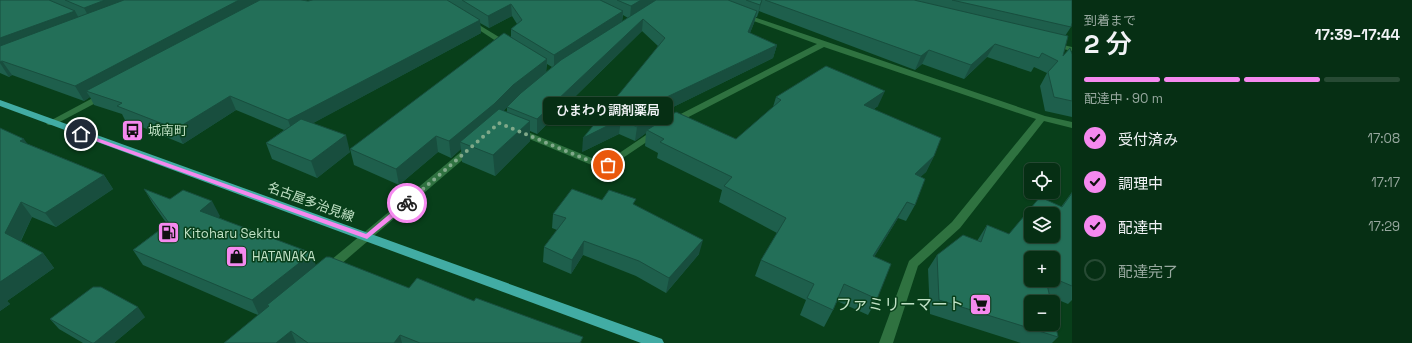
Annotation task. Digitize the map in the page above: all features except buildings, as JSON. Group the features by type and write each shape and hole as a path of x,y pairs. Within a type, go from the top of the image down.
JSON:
{"main road":[{"name":"名古屋多治見線","path":"0,103 51,123 657,343"}],"street":[{"path":"735,12 823,44 1042,118 1072,125"},
{"path":"461,16 514,49"},
{"path":"1042,42 1072,49"},
{"path":"506,126 597,164 608,165 663,128 730,91 823,44"},
{"path":"51,123 113,90"},
{"path":"886,343 913,264 956,225 1042,118"},
{"path":"320,276 476,143"}],"way so far":[{"path":"407,203 499,123 597,164 608,165"}],"place":[{"name":"城南町","path":"132,130"},
{"name":"ひまわり調剤薬局","path":"608,165"},
{"name":"Kitoharu Sekitu","path":"168,233"},
{"name":"HATANAKA","path":"236,256"},
{"name":"ファミリーマート","path":"980,304"}],"route":[{"path":"81,134 367,237 407,203"}]}
